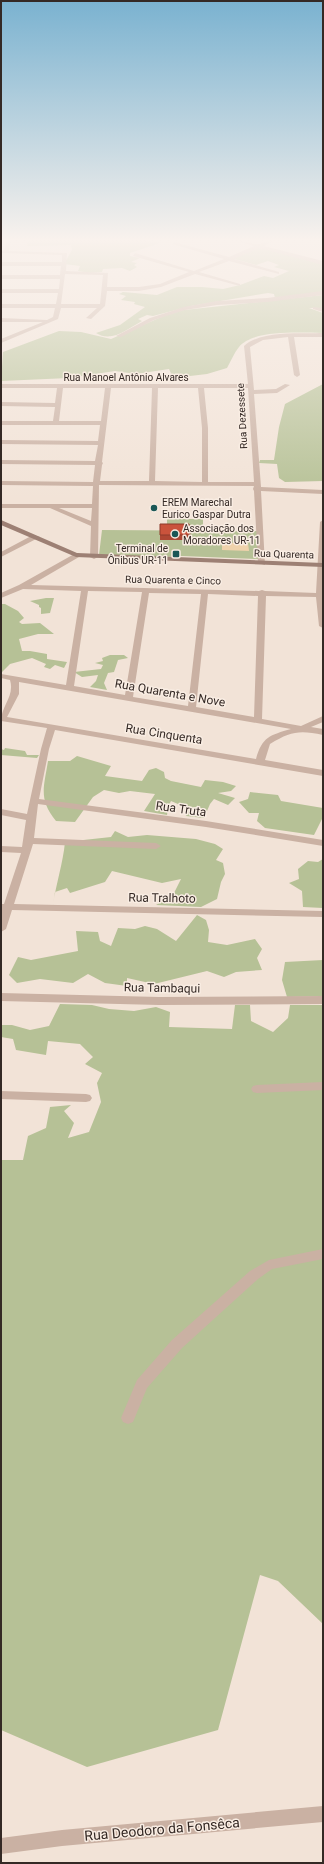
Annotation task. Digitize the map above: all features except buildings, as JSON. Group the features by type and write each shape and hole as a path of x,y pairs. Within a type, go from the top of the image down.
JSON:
{"street":[{"path":"1,341 38,326"},
{"path":"119,336 138,326"},
{"path":"1,335 12,336"},
{"name":"Rua Dezessete","path":"262,563 251,389 246,348 248,344 271,337 323,335"},
{"path":"291,336 297,375"},
{"name":"Rua Manoel Antônio Alvares","path":"1,386 201,386 277,390 287,385"},
{"path":"56,423 60,386"},
{"path":"94,557 96,483 100,463 108,386"},
{"path":"152,483 155,386"},
{"path":"201,386 205,433 205,484"},
{"path":"1,404 58,405"},
{"path":"1,423 104,423"},
{"path":"1,442 101,443"},
{"path":"1,462 100,463"},
{"path":"1,483 205,484 323,492"},
{"path":"1,506 95,506"},
{"path":"48,506 96,524"},
{"name":"Rua Quarenta","path":"1,522 76,555 94,557 322,565"},
{"path":"323,522 323,625"},
{"path":"1,555 36,537"},
{"path":"1,596 22,587 76,555"},
{"name":"Rua Quarenta e Cinco","path":"22,587 262,592 322,595"},
{"path":"69,689 85,588"},
{"path":"129,698 146,590"},
{"path":"192,709 205,591"},
{"path":"258,720 262,592"},
{"name":"Rua Quarenta e Nove","path":"1,676 323,732"},
{"path":"2,718 14,699 16,684 14,679"},
{"name":"Rua Cinquenta","path":"2,718 323,773"},
{"path":"260,761 267,742 323,719"},
{"path":"1,929 4,908 28,845 31,818 44,749 52,727"},
{"name":"Rua Truta","path":"35,801 206,824 323,843"},
{"path":"1,812 31,818"},
{"path":"1,849 28,845 156,846"},
{"name":"Rua Tralhoto","path":"4,908 323,914"},
{"name":"Rua Tambaqui","path":"1,997 167,1001 323,1000"},
{"path":"257,1089 323,1086"},
{"path":"1,1095 86,1098"},
{"path":"128,1418 142,1384 177,1344 269,1265 323,1254"},
{"name":"Rua Deodoro da Fonsêca","path":"1,1846 62,1838 323,1814"}],"green space":[{"path":"117,326 134,326 114,336 102,336 96,333"},
{"path":"141,326 323,326 323,333 278,333 255,337 246,341 239,347 227,368 207,374 173,378 169,369 136,374 115,371 69,378 1,381 3,352 59,331 81,332 111,339"},
{"path":"323,384 323,481 285,482 279,478 277,464 259,463 260,460 274,460 279,427 285,404"},
{"path":"167,519 203,519 203,528 167,528"},
{"path":"102,530 260,531 258,559 182,556 146,558 99,555"},
{"path":"54,598 50,613 41,614 41,608 39,605 30,601"},
{"path":"1,604 5,604 18,611 24,618 19,622 22,624 40,623 54,634 38,634 19,639 22,651 47,654 47,659 67,662 64,668 55,665 50,669 44,667 46,664 32,658 10,664 1,673"},
{"path":"110,655 124,655 128,658 118,660 114,672 108,673 104,683 107,690 90,687 96,681 98,675 82,677 74,672 101,669 103,665 95,663 103,661 102,658"},
{"path":"5,748 25,751 27,755 39,755 37,758 1,755 1,749 4,750"},
{"path":"77,756 111,766 105,776 142,781 149,770 156,768 164,772 165,778 171,781 201,787 205,780 223,782 236,786 231,791 218,793 235,798 228,805 214,799 210,804 204,818 186,816 185,807 171,801 168,807 167,815 144,811 155,794 130,791 119,793 104,790 93,797 75,822 56,821 47,806 44,792 48,761 70,761"},
{"path":"250,792 278,795 281,801 323,808 323,817 314,835 265,828 257,821 259,813 249,813 239,802 248,799"},
{"path":"115,831 128,837 147,835 196,839 215,844 223,849 216,860 223,863 225,874 221,882 217,899 201,907 156,905 173,895 181,879 162,883 112,871 105,882 70,893 67,888 55,892 65,842 111,837"},
{"path":"323,859 323,908 303,907 302,891 289,883 299,879 298,869 308,861 318,862"},
{"path":"197,915 206,920 209,930 208,942 227,945 255,939 262,949 257,958 262,970 236,972 224,977 207,971 154,984 127,978 127,986 105,983 88,974 73,983 40,979 17,983 9,975 18,957 31,960 78,951 76,931 98,932 100,941 111,946 118,928 135,929 145,926 157,929 176,941"},
{"path":"323,960 323,996 287,997 282,980 285,962"},
{"path":"60,1004 92,1005 109,1009 134,1011 156,1007 170,1012 169,1027 232,1029 235,1005 250,1005 251,1021 273,1032 288,1018 290,1005 323,1005 323,1624 278,1581 260,1575 218,1730 87,1767 1,1730 1,1160 23,1160 28,1136 46,1128 50,1107 71,1105 64,1111 74,1123 68,1138 89,1132 101,1102 97,1083 102,1073 85,1064 93,1057 80,1044 48,1041 46,1055 16,1050 13,1039 1,1037 1,1025 12,1025 30,1030 49,1026"}],"sand":[{"path":"222,543 248,543 249,551 222,550"}],"place":[{"name":"EREM Marechal Eurico Gaspar Dutra","path":"154,508"},
{"name":"Associação dos Moradores UR-11","path":"175,534"},
{"name":"Terminal de Ônibus UR-11","path":"176,554"}]}
